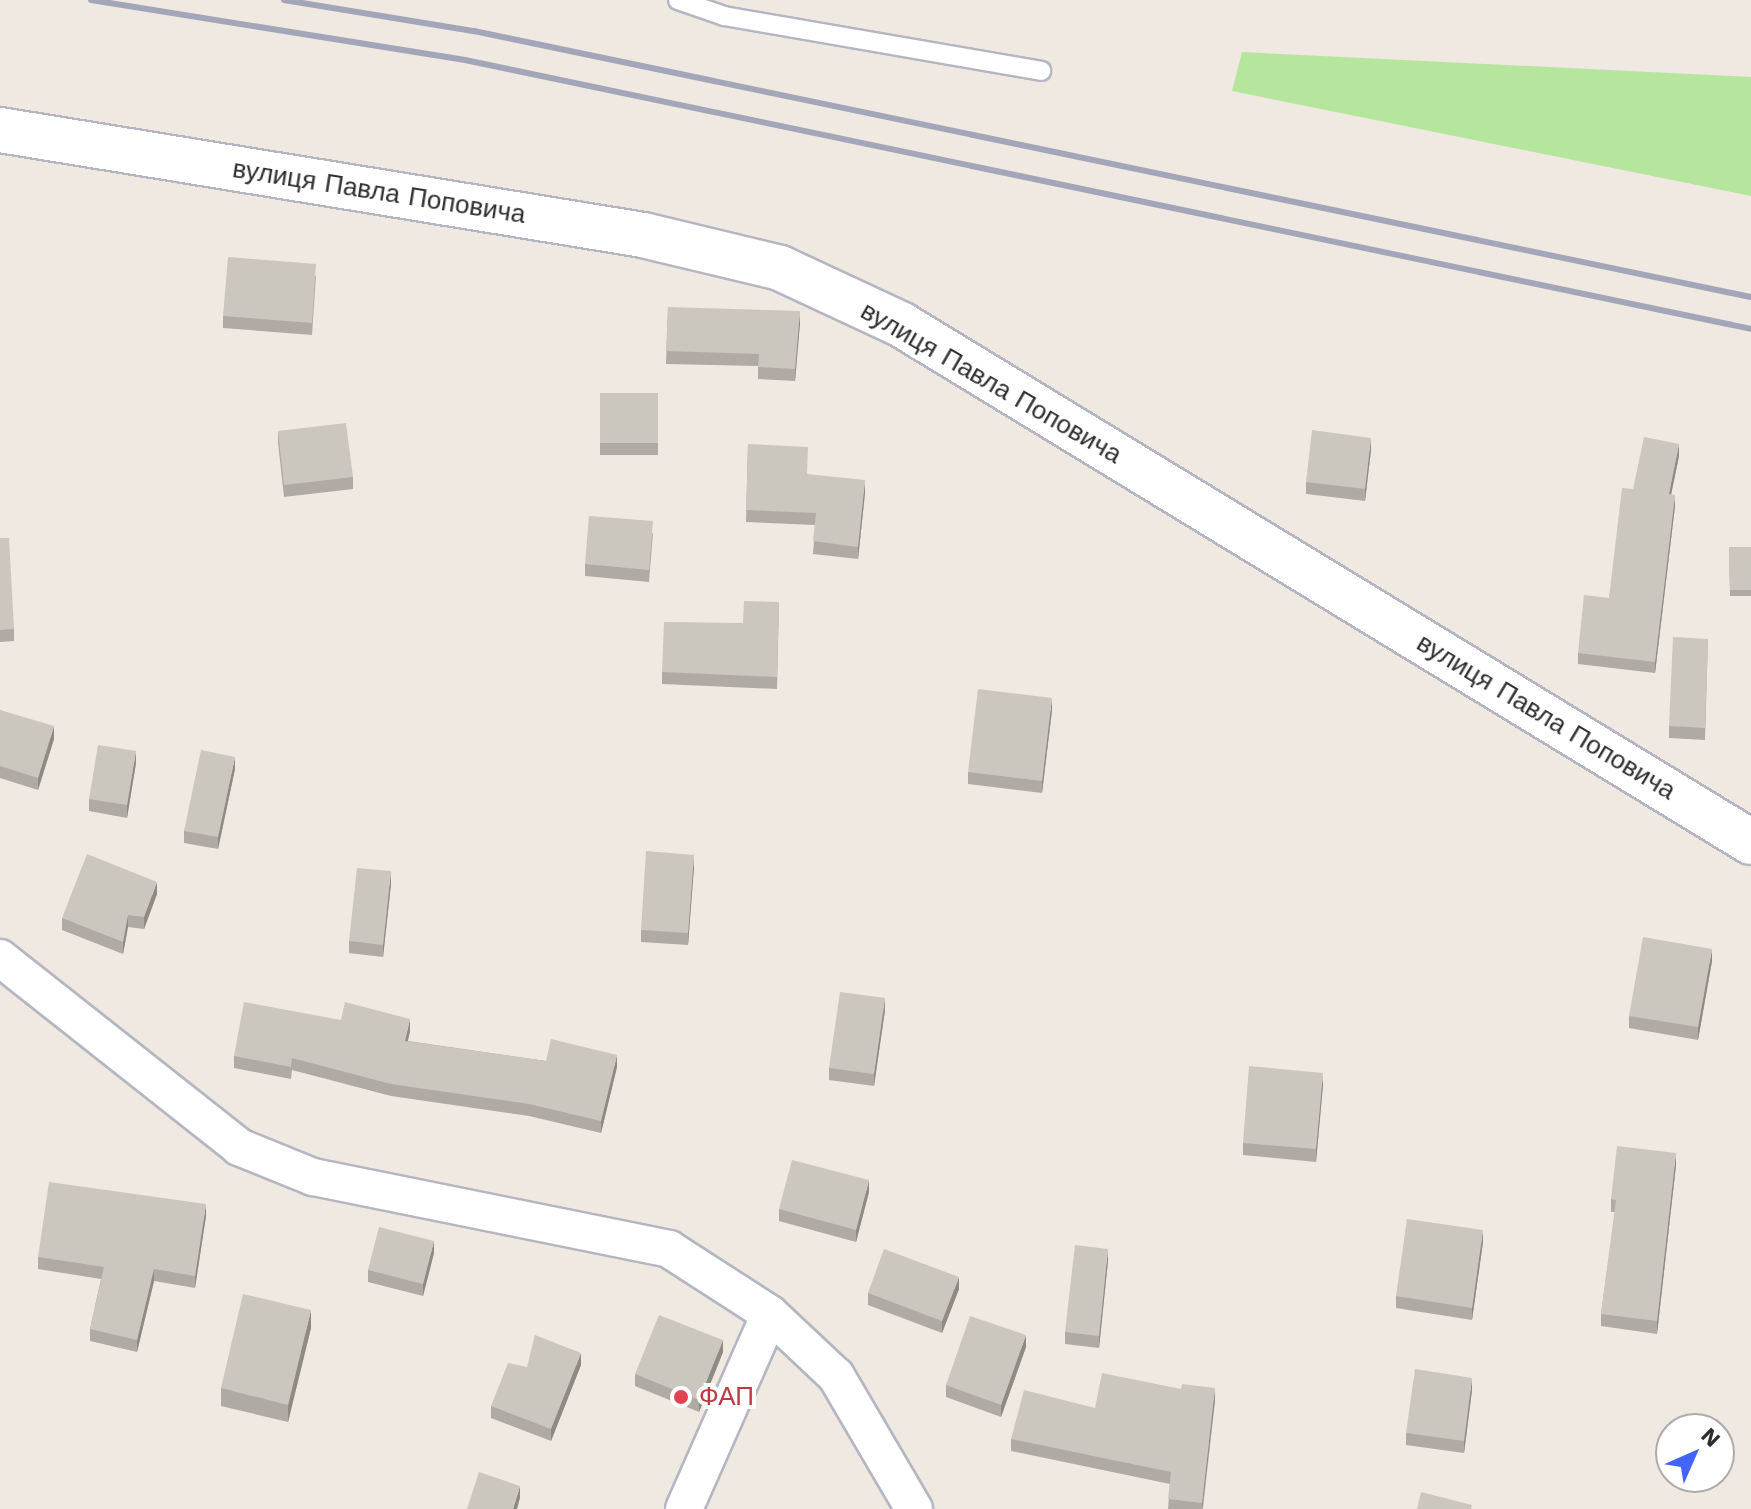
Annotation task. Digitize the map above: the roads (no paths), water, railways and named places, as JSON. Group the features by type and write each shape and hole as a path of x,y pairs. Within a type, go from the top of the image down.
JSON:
{"street":[{"name":"вулиця Павла Поповича","path":"0,130 643,235 780,268 902,325 1751,842"},
{"path":"0,958 239,1147 313,1177 669,1249 770,1314 836,1376 914,1509"},
{"path":"684,1509 770,1314"}],"lane":[{"path":"678,0 724,16 1041,71"}],"railway":[{"path":"91,0 465,60 1751,329"},
{"path":"284,0 474,31 1751,297"}],"place":[{"name":"ФАП","path":"681,1397"}]}
